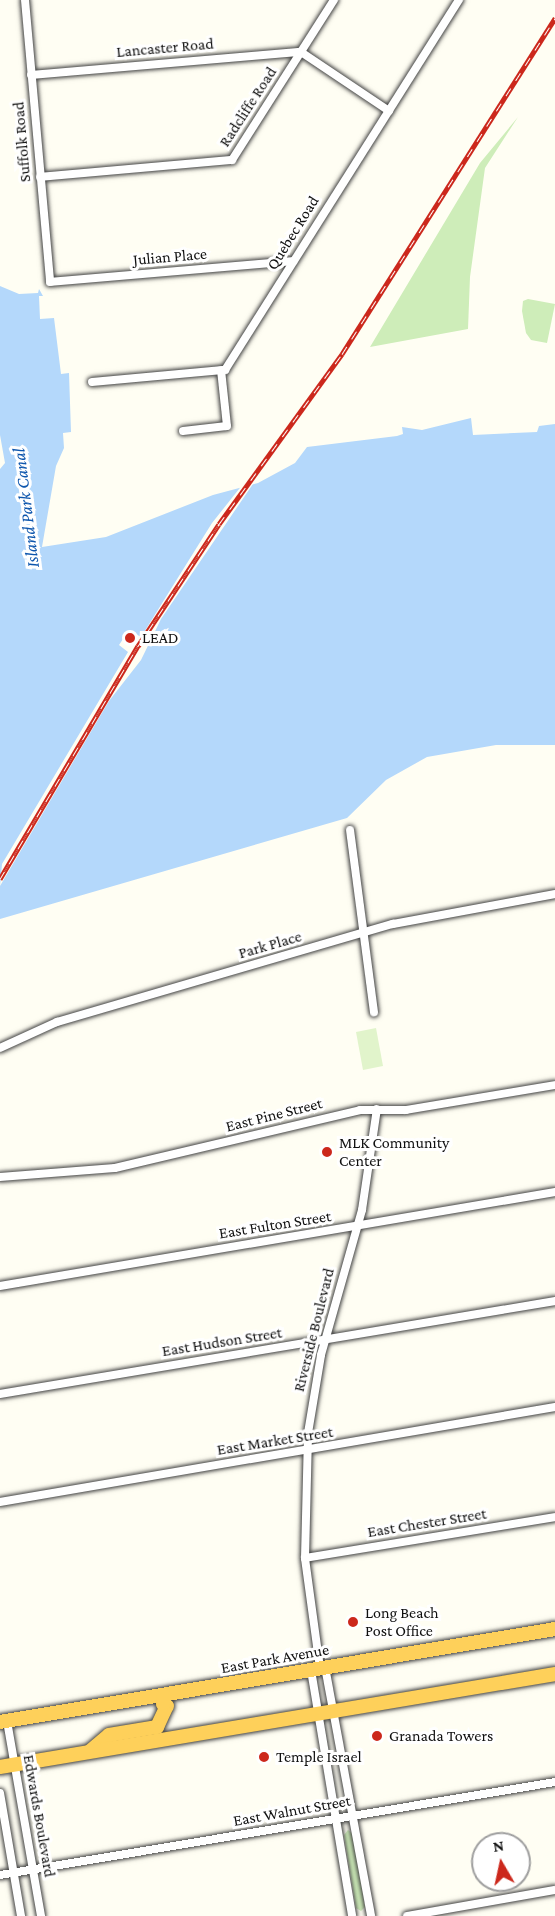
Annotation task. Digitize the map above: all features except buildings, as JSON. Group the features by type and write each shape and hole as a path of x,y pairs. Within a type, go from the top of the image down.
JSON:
{"highway":[{"name":"East Park Avenue","path":"3,1722 555,1629"},
{"path":"0,1767 555,1674"},
{"path":"90,1751 109,1735 157,1727 167,1706 163,1704 164,1695"}],"street":[{"name":"Suffolk Road","path":"25,0 50,282"},
{"name":"Radcliffe Road","path":"40,177 232,160 334,0"},
{"name":"Quebec Road","path":"221,370 459,0"},
{"name":"Lancaster Road","path":"31,75 301,51"},
{"path":"301,51 389,111"},
{"name":"Julian Place","path":"50,282 293,261"},
{"path":"92,382 221,370 227,426 183,430"},
{"path":"350,830 375,1012"},
{"name":"Park Place","path":"0,1048 57,1022 421,917 555,894"},
{"name":"East Pine Street","path":"0,1177 124,1166 377,1109 406,1110 555,1085"},
{"name":"Riverside Boulevard","path":"352,1916 318,1714 318,1669 305,1558 307,1451 312,1397 356,1227 377,1109"},
{"name":"East Fulton Street","path":"0,1286 555,1192"},
{"name":"East Hudson Street","path":"0,1394 555,1301"},
{"name":"East Market Street","path":"0,1502 555,1407"},
{"name":"East Chester Street","path":"305,1558 555,1517"},
{"name":"Riverside Boulevard","path":"318,1669 333,1711 371,1916"},
{"name":"Edwards Boulevard","path":"3,1722 14,1764 41,1916"},
{"name":"East Walnut Street","path":"0,1875 555,1782"},
{"path":"0,1793 21,1916"},
{"path":"407,1916 555,1890"}],"green space":[{"path":"518,117 485,168 470,277 468,329 370,347 480,163"},
{"path":"528,299 555,304 547,343 531,340 526,333 522,311 523,301"},
{"path":"376,1028 383,1066 363,1070 356,1032"},
{"path":"348,1830 353,1834 365,1907 361,1911 356,1908 344,1835"}],"water":[{"name":"Island Park Canal","path":"0,286 19,294 38,293 39,289 43,296 39,296 40,319 54,318 61,374 69,373 71,432 63,433 64,448 56,466 42,547 106,537 213,495 258,483 295,463 307,447 397,436 403,434 402,427 422,430 471,418 473,435 537,432 539,426 555,424 555,745 496,745 427,757 386,780 347,818 0,919 0,469 5,463 0,435"}],"pier":[{"path":"255,481 161,619 141,660 109,701 0,886 2,864 128,652 119,645 129,630 141,637 212,523 243,484"}],"railway":[{"path":"0,879 138,646 219,524 342,354 555,18"}],"place":[{"name":"LEAD","path":"130,638"},
{"name":"MLK Community Center","path":"327,1152"},
{"name":"Long Beach Post Office","path":"353,1622"},
{"name":"Granada Towers","path":"377,1736"},
{"name":"Temple Israel","path":"264,1757"}]}
